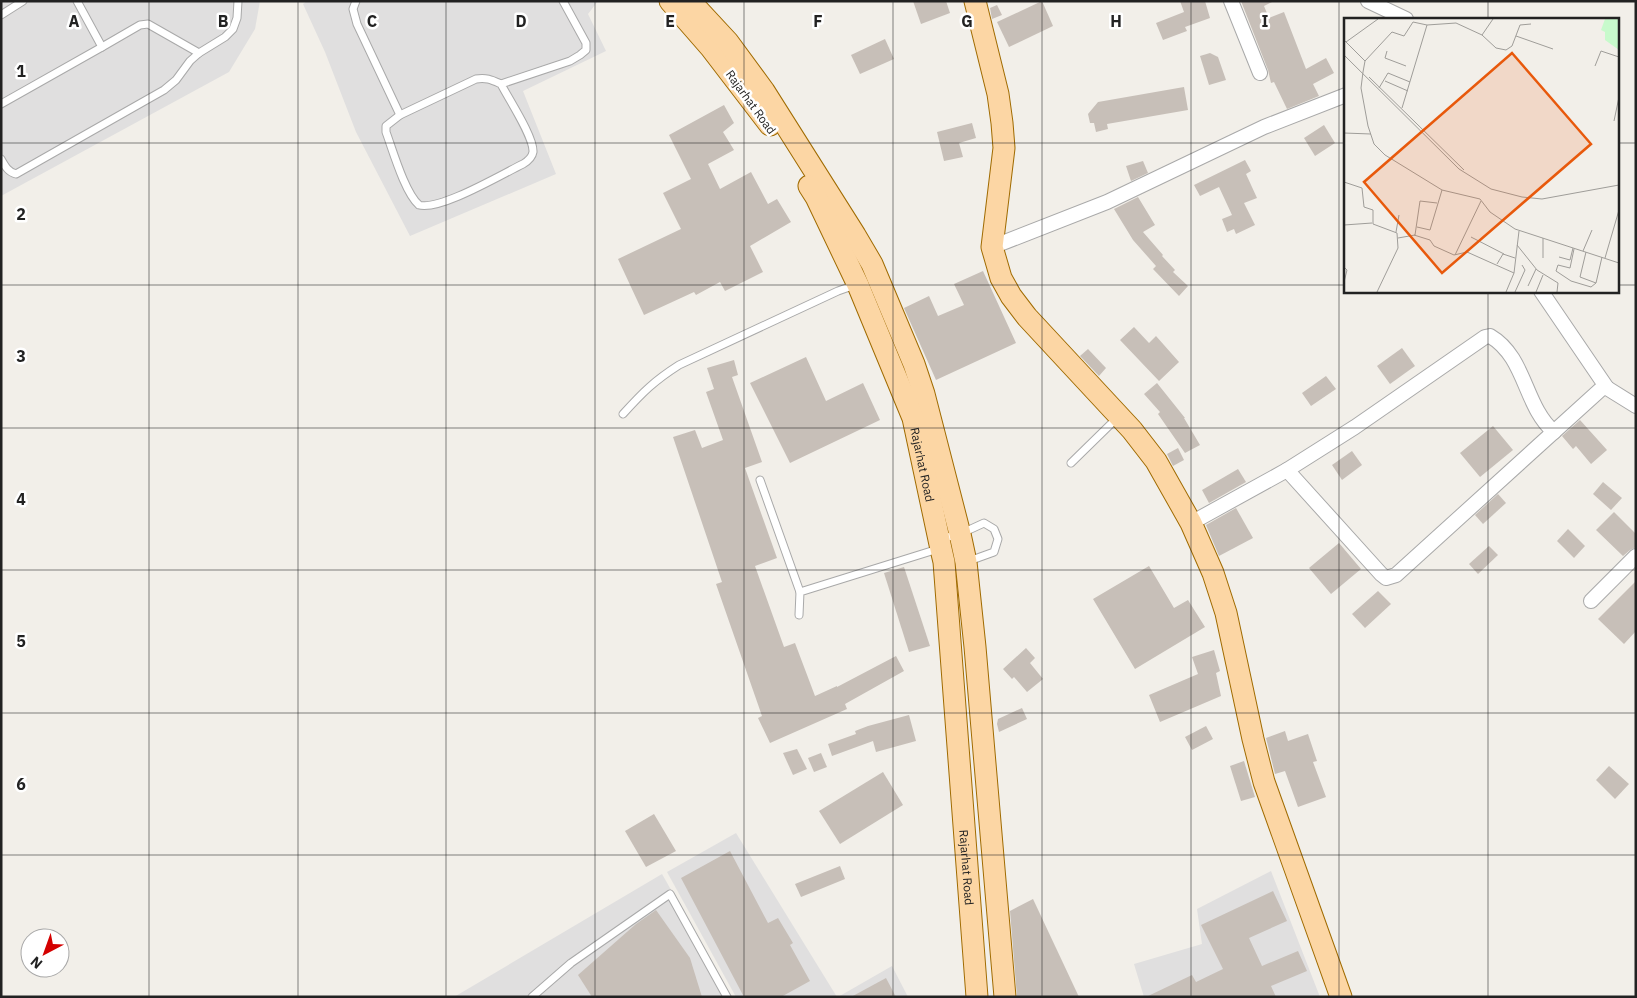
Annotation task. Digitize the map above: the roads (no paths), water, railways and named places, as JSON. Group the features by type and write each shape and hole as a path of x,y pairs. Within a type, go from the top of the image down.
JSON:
{"main road":[{"name":"Rajarhat Road","path":"670,1 711,48 762,114 816,197 858,285 913,418 950,556 977,997"},
{"path":"690,1 728,42 764,91 856,235 872,264 914,364 924,394 960,534 950,556 975,647 1005,997"},
{"path":"975,1 998,94 1002,123 1004,148 992,247 1001,278 1011,296 1027,317 1120,415 1156,461 1191,523 1213,573 1226,613 1264,782 1341,997"}],"street":[{"path":"1231,1 1260,73"},
{"path":"1368,1 1404,18"},
{"path":"992,247 1106,202 1264,127 1344,96"},
{"path":"1542,292 1607,388 1636,406"},
{"path":"1191,523 1287,470 1355,427 1485,337 1490,336 1507,348 1541,420 1554,432"},
{"path":"1287,470 1381,574 1386,578 1391,578 1600,390 1607,388"},
{"path":"1591,601 1636,556"}],"lane":[{"path":"1,15 23,1"},
{"path":"76,1 102,47"},
{"path":"1,159 11,173 16,174 164,90 176,80 190,61 199,53 225,37 233,29 237,18 238,1"},
{"path":"356,1 353,9 357,24 400,115"},
{"path":"500,84 570,60 586,50 586,43 582,33 563,1"},
{"path":"1,104 140,25 148,24 199,53"},
{"path":"483,77 500,84 526,131 533,154 530,159 524,164 453,198 430,206 419,205 414,201 386,132 386,126 400,115 476,79 483,77"},
{"path":"623,414 645,389 657,379 679,366 838,291 858,285"},
{"path":"1071,463 1120,415"},
{"path":"760,480 800,592 799,615"},
{"path":"800,592 950,556 994,552 998,539 994,529 984,524 960,534 950,556"},
{"path":"532,997 571,963 670,894 727,997"}]}
